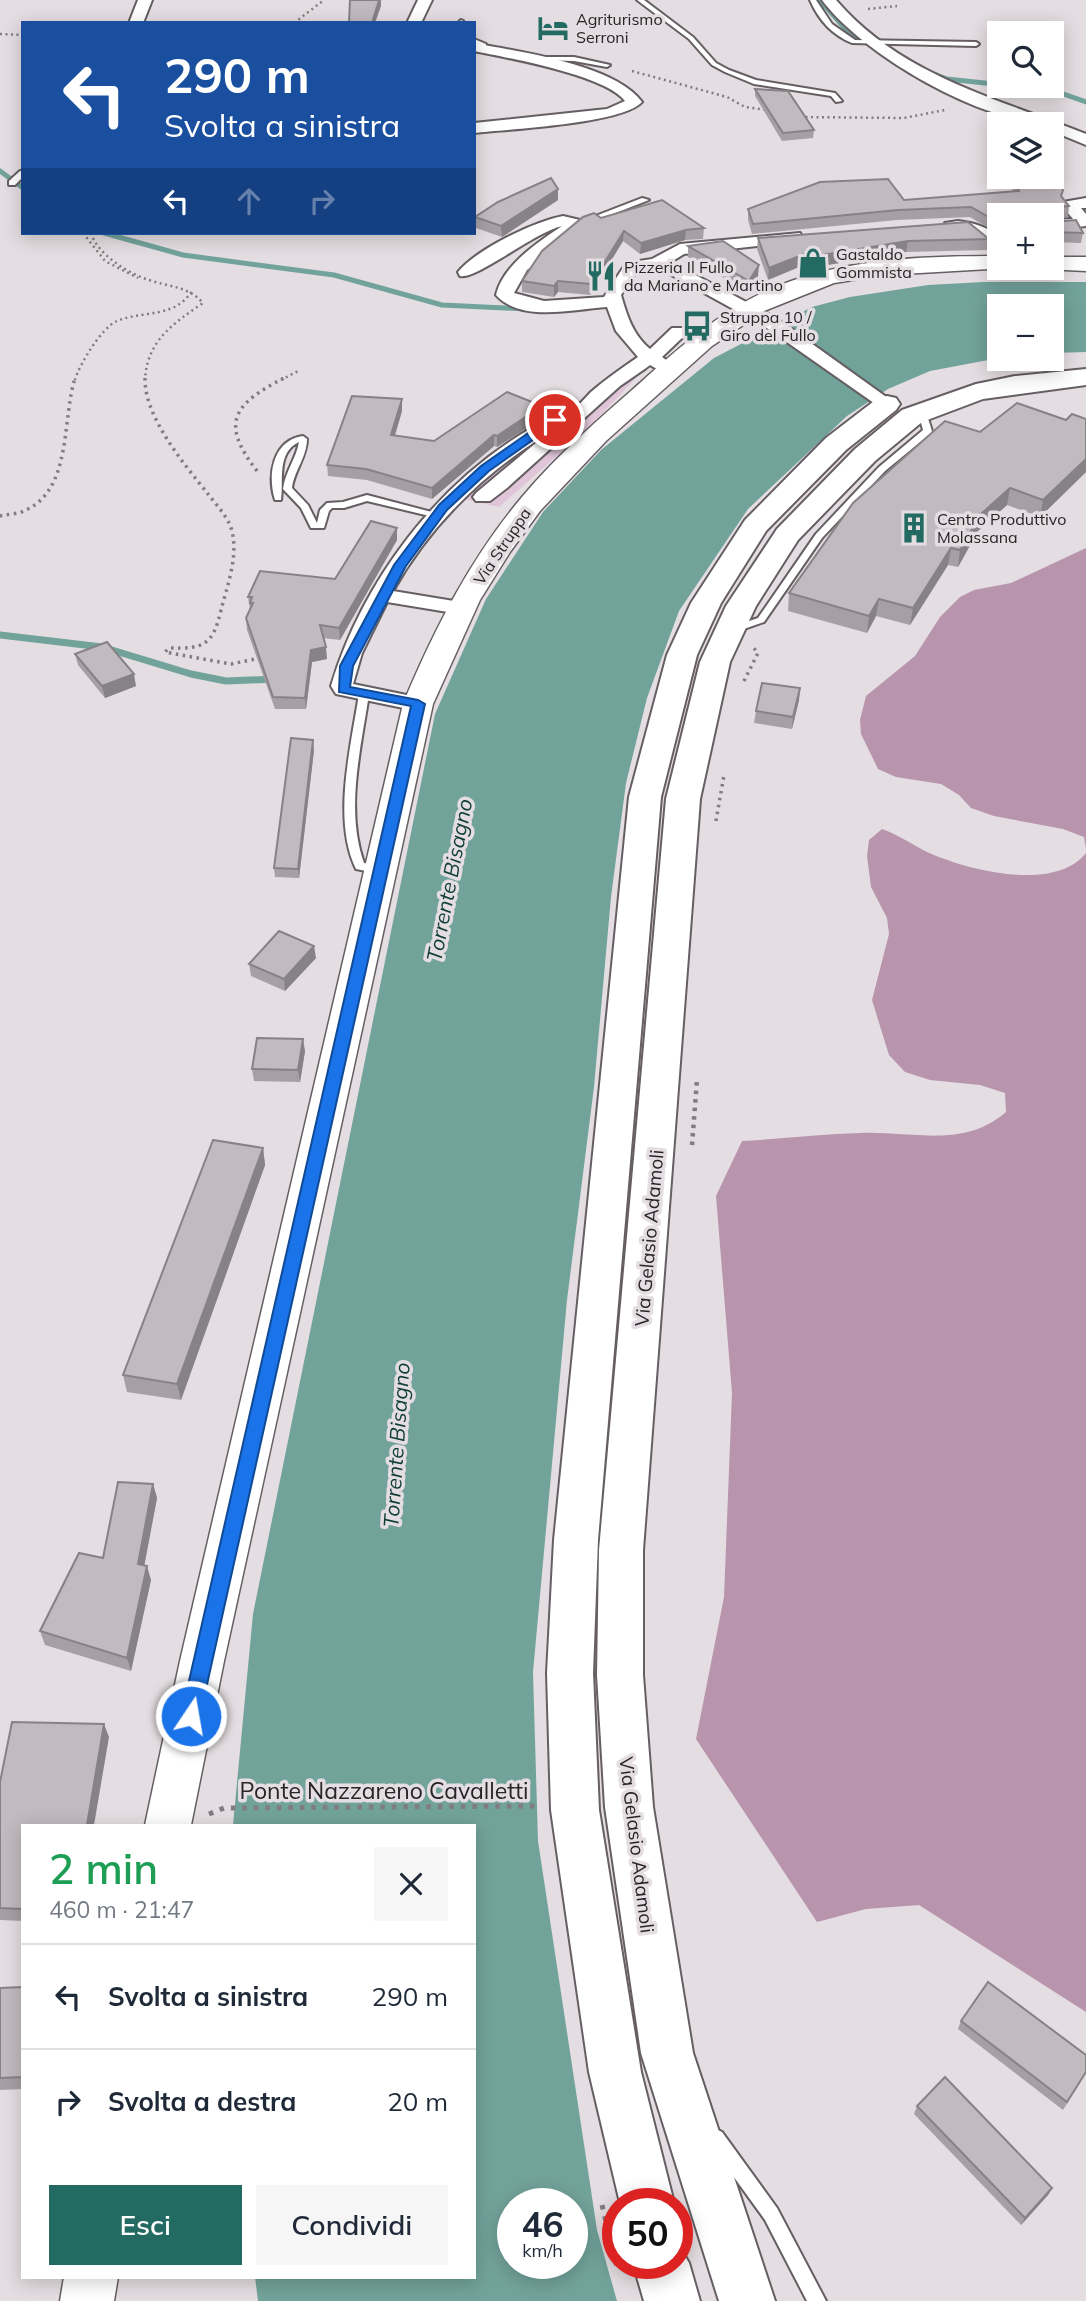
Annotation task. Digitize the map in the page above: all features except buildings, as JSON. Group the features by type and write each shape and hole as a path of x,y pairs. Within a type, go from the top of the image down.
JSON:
{"main road":[{"name":"Via Struppa","path":"168,1824 205,1647 418,704 460,608 530,505 621,414 660,364 723,325 759,316 776,295 859,272 932,263 987,263"},
{"path":"1064,264 1086,264"},
{"name":"Via Gelasio Adamoli","path":"643,2188 615,2073 577,1824 570,1673 576,1540 645,797 682,655 706,603 755,526 836,444 934,384 962,377 1086,365"},
{"name":"Via Gelasio Adamoli","path":"896,406 1002,387 1086,377"},
{"name":"Via Gelasio Adamoli","path":"747,2301 667,2053 629,1807 620,1675 621,1550 683,799 715,662 741,606 787,535 865,455 912,416 896,406"},
{"path":"87,2301 91,2279"},
{"path":"666,2279 672,2301"}],"street":[{"path":"137,21 145,0"},
{"path":"415,21 425,0"},
{"path":"830,0 853,27 926,79 1014,112"},
{"path":"476,128 608,113 634,102 629,93 593,76 480,50"},
{"path":"1064,131 1086,140"},
{"path":"1064,225 1082,221 1069,205 1086,202"},
{"path":"466,272 555,220 567,220 574,223 574,226 543,246 507,285 504,293 516,300 557,306 614,302"},
{"path":"970,225 987,236"},
{"path":"934,226 987,225"},
{"path":"657,264 680,249 810,236"},
{"path":"660,364 640,352 627,333 614,302 612,295 632,267 657,264 672,268 759,316 896,406"},
{"name":"Via Struppa","path":"483,497 616,380 660,364 662,351 678,332"},
{"path":"418,704 364,694 342,686 353,650 382,595 440,513 467,483 572,416 621,414"},
{"name":"Via Struppa","path":"467,483 503,482"},
{"path":"382,595 460,608"}],"lane":[{"path":"640,0 691,38 714,64 727,71 754,82 833,94 838,101"},
{"path":"813,0 817,13 845,38 854,42 976,44"},
{"path":"523,59 574,59 607,65"},
{"path":"13,182 21,175"},
{"path":"574,226 645,200"},
{"path":"735,629 761,621 819,536 883,469 928,431 896,406"},
{"path":"277,493 275,474 287,446 294,439 303,439 304,446 293,467 287,489 305,507 314,526 321,526 325,510 330,505 367,498 440,513"},
{"path":"376,492 440,513"},
{"path":"364,694 351,787 352,838 360,866 382,871"},
{"path":"678,2085 771,2214 817,2301"}],"path":[{"path":"295,21 302,12 319,6 324,0"},
{"path":"0,34 21,35"},
{"path":"84,235 89,246 120,272 192,292 203,303 165,329 146,366 146,396 177,456 225,516 233,535 232,564 217,626 208,642 195,649 169,648 165,652 231,664 261,657"},
{"path":"92,235 94,244 146,279"},
{"path":"0,516 26,513 38,506 53,490 77,372 111,324 121,319 133,319 177,307 188,300 192,292"},
{"path":"277,493 242,453 233,425 235,411 248,400 300,370"},
{"path":"735,629 758,653 743,685"},
{"path":"713,829 724,768"},
{"path":"691,1150 697,1068"},
{"name":"Ponte Nazzareno Cavalletti","path":"207,1824 209,1814 224,1808 544,1806"}],"shaded area":[{"path":"636,378 582,434 499,507 455,497 599,391"},
{"path":"1086,548 1086,849 1084,837 1063,829 994,816 971,808 959,795 941,784 896,777 878,769 861,734 860,720 866,696 915,656 940,617 960,597 974,590 1011,583"},
{"path":"882,829 942,858 985,871 1009,874 1053,872 1072,865 1086,853 1086,2012 919,1905 866,1909 817,1922 696,1739 724,1597 732,1393 716,1196 742,1141 861,1133 937,1136 973,1131 1006,1112 1005,1093 980,1085 930,1080 905,1072 889,1055 872,1000 889,934 887,918 871,887 867,856 869,840"}],"water":[{"name":"Torrente Bisagno","path":"1086,282 1086,352 1064,353 1064,294 987,294 987,360 930,371 888,389 847,416 748,509 679,611 647,698 626,783 611,897 594,1087 567,1300 533,1672 538,1841 597,2230 602,2248 602,2279 611,2279 617,2301 258,2301 255,2279 476,2279 476,1824 233,1824 253,1614 435,714 486,599 543,512 601,450 714,358 812,307 850,297 928,285"}],"waterway":[{"path":"820,0 850,34 870,44"},
{"path":"934,74 947,79 1052,90 1086,102"},
{"path":"0,171 21,187"},
{"path":"111,235 183,255 334,275 442,305 527,309"},
{"path":"0,635 102,647 191,674 226,681 276,679"}],"place":[{"name":"Agriturismo Serroni","path":"553,28"},
{"name":"Gastaldo Gommista","path":"813,263"},
{"name":"Pizzeria Il Fullo da Mariano e Martino","path":"601,276"},
{"name":"Struppa 10 / Giro del Fullo","path":"697,326"},
{"name":"Centro Produttivo Molassana","path":"914,528"}],"route":[{"path":"191,1716 418,704 344,690 342,686 346,666 400,565 443,508 485,468 555,420"}]}
